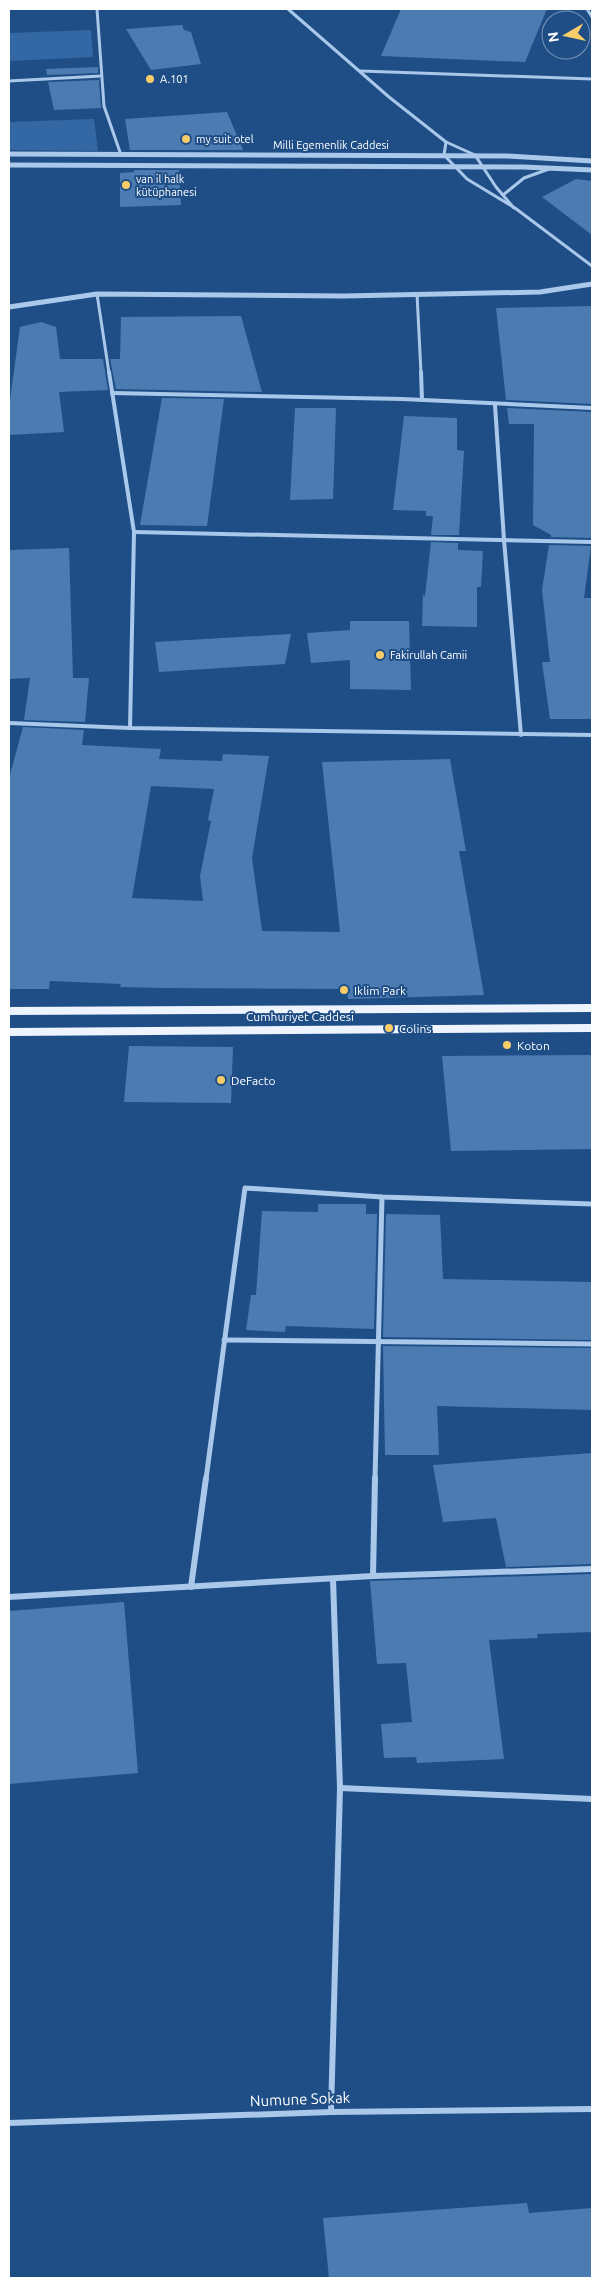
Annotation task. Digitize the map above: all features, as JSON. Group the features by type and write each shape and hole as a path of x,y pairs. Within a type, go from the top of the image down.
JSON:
{"main road":[{"name":"Cumhuriyet Caddesi","path":"9,1012 592,1008"},
{"name":"Cumhuriyet Caddesi","path":"9,1032 592,1028"}],"street":[{"path":"97,9 99,15 100,76 104,106 121,155"},
{"path":"288,9 389,97 446,142 475,156 514,208"},
{"path":"587,9 592,17"},
{"path":"361,71 592,79"},
{"path":"9,81 100,76"},
{"path":"446,142 444,155 452,166 482,189 514,208 592,266"},
{"name":"Milli Egemenlik Caddesi","path":"9,154 444,155 592,161"},
{"name":"Milli Egemenlik Caddesi","path":"9,165 483,166 592,170"},
{"path":"503,195 512,185 526,176 557,168"},
{"path":"9,307 98,294 540,292 592,284"},
{"path":"98,294 134,532 130,728"},
{"path":"417,294 422,400"},
{"path":"112,393 422,400 495,405 592,408"},
{"path":"495,405 504,540 521,735"},
{"path":"134,532 592,542"},
{"path":"9,723 130,728 592,735"},
{"path":"191,1587 245,1188 382,1197 592,1204"},
{"path":"373,1576 377,1342 382,1197"},
{"path":"224,1340 592,1344"},
{"path":"9,1597 373,1576 592,1569"},
{"path":"331,2112 340,1788 333,1579"},
{"path":"340,1788 592,1800"},
{"name":"Numune Sokak","path":"9,2123 331,2112 592,2108"}],"shaded area":[{"path":"91,30 93,57 9,61 9,33"},
{"path":"94,119 98,151 9,150 9,122"}],"building":[{"path":"401,9 547,9 541,10 541,23 525,62 381,56"},
{"path":"182,25 184,30 191,32 201,64 151,70 126,29"},
{"path":"98,67 98,73 47,75 46,69"},
{"path":"99,80 101,108 54,110 48,82"},
{"name":"my suit otel","path":"227,112 243,150 130,150 125,119"},
{"name":"van il halk kütüphanesi","path":"134,170 179,170 181,205 120,207 120,173 134,172"},
{"path":"576,179 592,181 592,235 542,197"},
{"path":"592,306 592,404 506,400 496,308"},
{"path":"241,316 262,392 116,389 110,359 120,359 121,317"},
{"path":"41,322 56,327 60,359 103,359 108,390 59,392 64,432 9,435 9,407 20,327"},
{"path":"162,398 224,399 207,526 140,525"},
{"path":"295,408 336,408 333,499 290,500"},
{"path":"507,408 592,412 592,538 551,537 551,535 533,525 534,424 509,424"},
{"path":"404,416 457,418 457,450 464,451 459,535 431,535 433,516 426,516 426,511 393,510"},
{"path":"431,542 458,543 458,550 483,551 481,587 477,587 477,627 422,626 423,595 425,596"},
{"path":"549,545 591,546 584,598 592,598 592,719 550,719 542,662 550,662 542,590"},
{"path":"69,548 73,678 89,678 85,722 24,720 30,678 9,679 9,550"},
{"name":"Fakirullah Camii","path":"350,621 409,621 411,690 350,689 350,660 311,663 307,633 350,630"},
{"path":"291,634 285,664 159,672 155,642"},
{"path":"23,727 84,730 82,745 161,749 159,759 222,761 223,754 269,756 252,858 262,931 340,932 322,762 450,759 466,851 459,851 484,995 348,999 347,989 120,987 121,984 50,981 49,989 9,989 9,778","holes":["151,786 214,789 208,820 211,821 200,876 203,901 132,898"]},
{"path":"129,1046 233,1047 231,1103 124,1102"},
{"path":"592,1055 592,1149 451,1151 442,1056"},
{"path":"318,1204 366,1204 366,1214 377,1214 374,1329 286,1326 285,1332 246,1330 251,1295 256,1295 262,1211 318,1212"},
{"path":"386,1214 440,1215 443,1279 592,1282 592,1340 383,1337"},
{"path":"383,1346 592,1348 592,1410 437,1406 439,1455 385,1455"},
{"path":"592,1453 592,1564 506,1567 496,1518 443,1522 433,1465"},
{"path":"592,1574 592,1632 537,1634 538,1638 489,1640 504,1759 417,1763 416,1757 384,1758 381,1724 412,1722 406,1663 377,1664 370,1581"},
{"path":"124,1602 138,1773 9,1784 9,1611"},
{"path":"527,2203 529,2213 592,2208 592,2278 329,2278 323,2218"}],"place":[{"name":"A.101","path":"150,79"},
{"name":"my suit otel","path":"186,139"},
{"name":"van il halk kütüphanesi","path":"126,185"},
{"name":"Fakirullah Camii","path":"380,655"},
{"name":"Iklim Park","path":"344,990"},
{"name":"Colins","path":"389,1028"},
{"name":"Koton","path":"507,1045"},
{"name":"DeFacto","path":"221,1080"}]}
